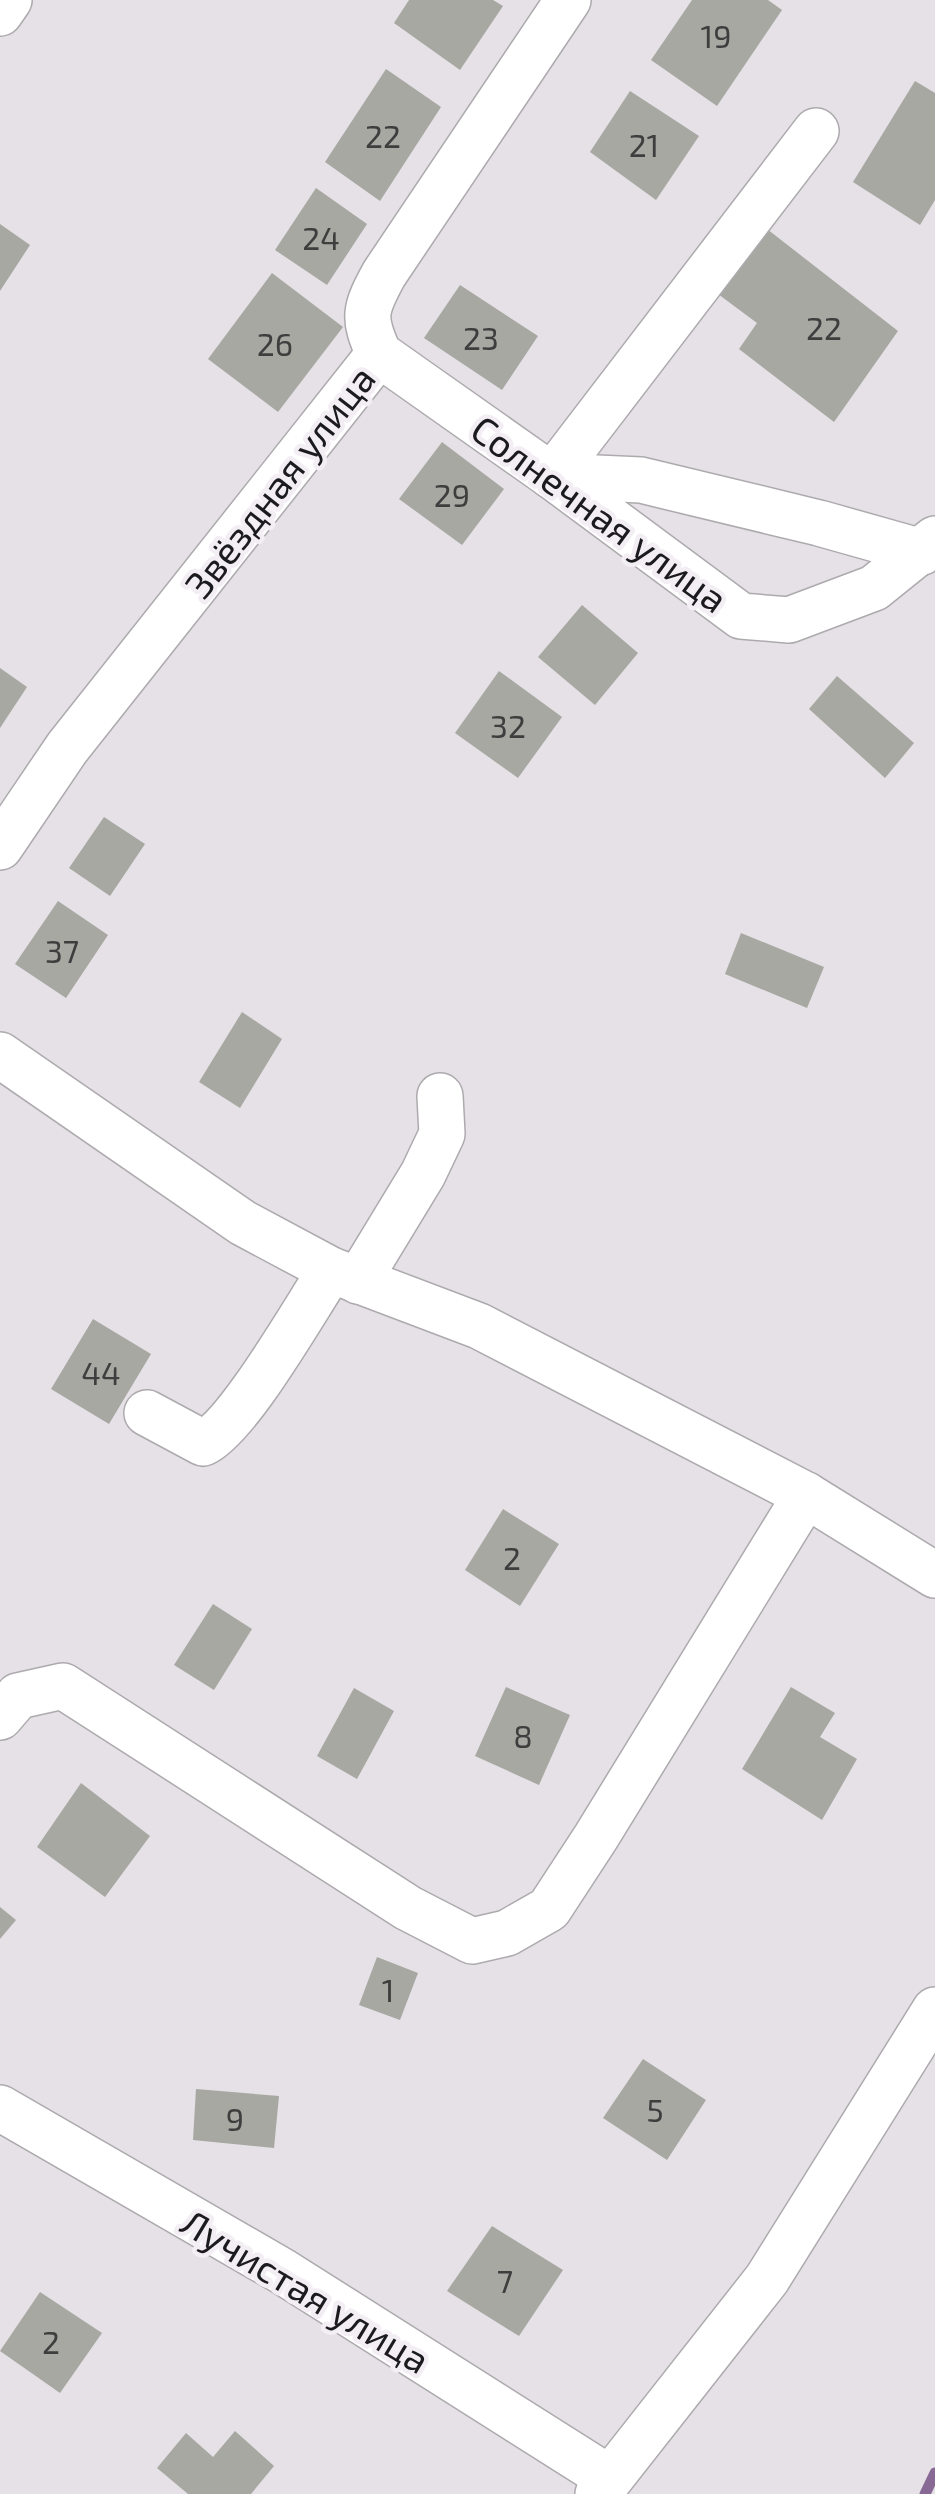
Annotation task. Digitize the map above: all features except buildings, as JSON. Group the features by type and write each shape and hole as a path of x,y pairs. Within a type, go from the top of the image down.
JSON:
{"street":[{"path":"0,13 9,0"},
{"name":"Звёздная улица","path":"0,846 67,748 380,354 369,332 366,308 374,290 568,0"},
{"path":"552,476 816,131"},
{"name":"Солнечная улица","path":"380,354 741,616 789,620 874,588 928,546"},
{"path":"552,476 641,480 928,546"},
{"path":"0,1055 244,1223 344,1275 479,1326 806,1495 935,1575"},
{"path":"147,1414 203,1442 214,1438 423,1174 442,1134 440,1096"},
{"path":"0,1718 18,1696 63,1686 408,1908 472,1941 507,1933 548,1909 806,1495"},
{"name":"Лучистая улица","path":"0,2108 282,2271 603,2486 766,2279 935,2010"}],"waterway":[{"path":"925,2494 935,2473"}]}
